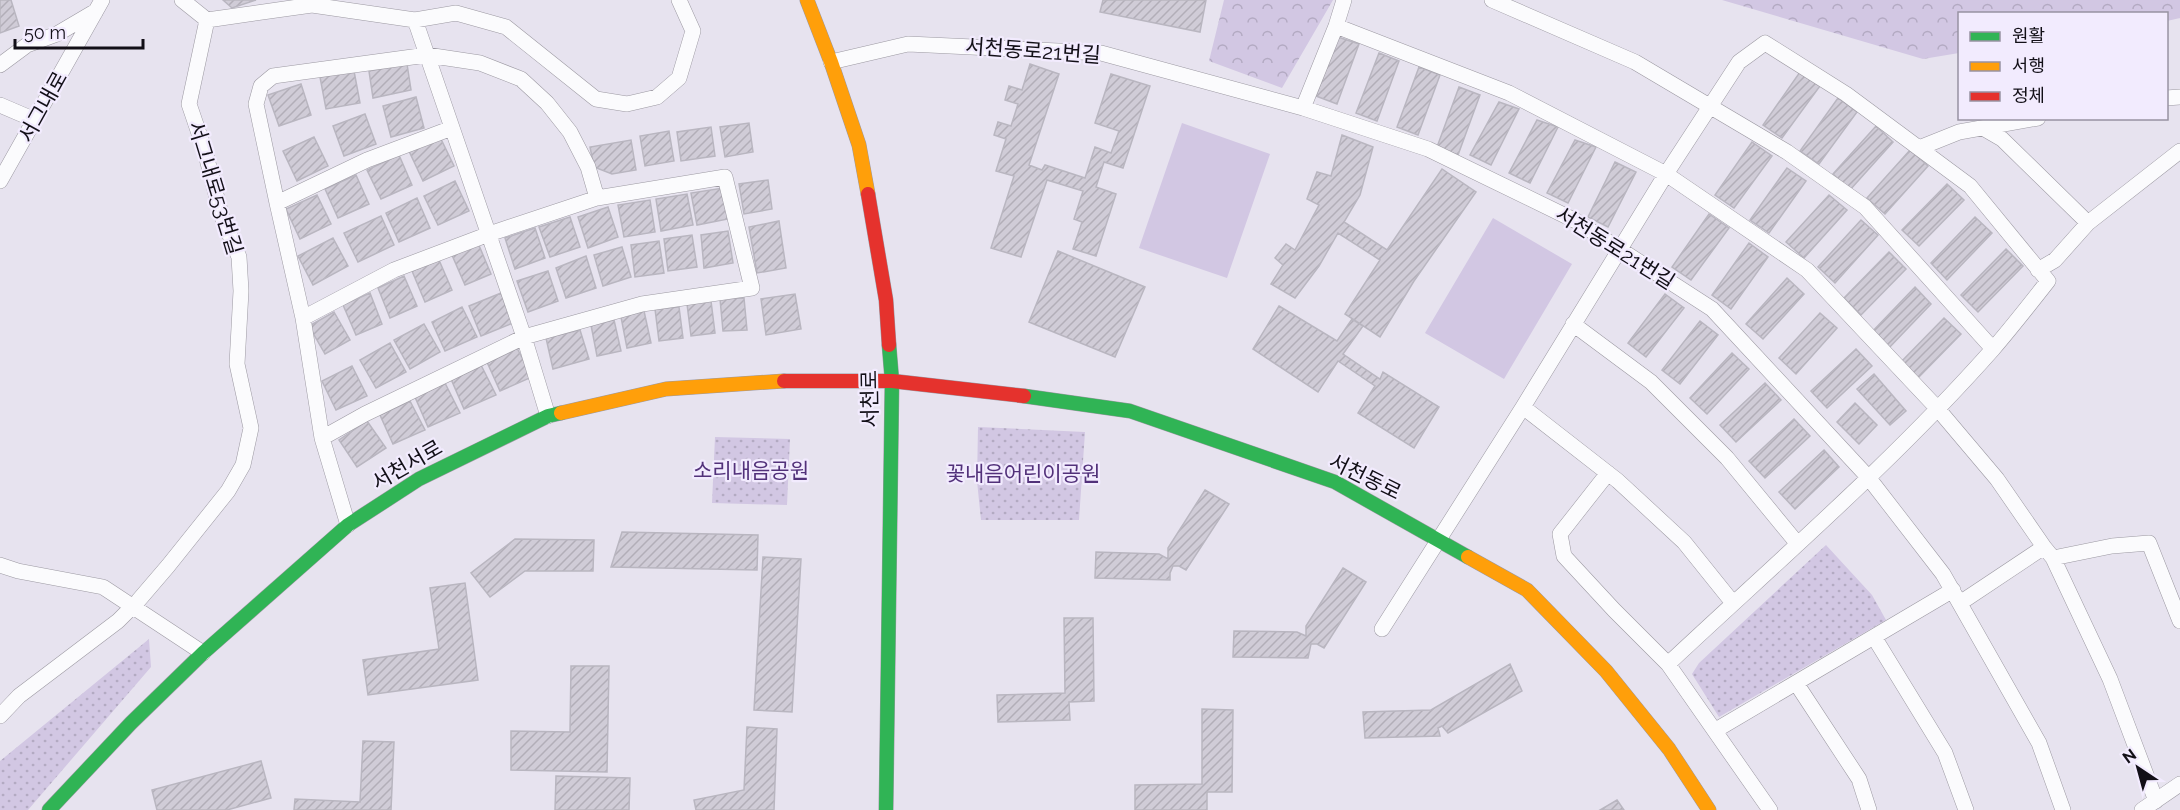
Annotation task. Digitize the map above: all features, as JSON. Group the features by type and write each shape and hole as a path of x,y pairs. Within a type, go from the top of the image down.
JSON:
{"street":[{"path":"182,0 207,20 313,2 415,20 456,13 506,27 596,99 627,104 657,97 679,78 693,31 679,0"},
{"name":"서천로","path":"807,0 859,145 886,300 892,381 886,810"},
{"path":"1303,108 1344,0"},
{"path":"1492,0 1635,62 1787,152 1865,207 1993,349"},
{"path":"0,65 27,45 57,34 99,5"},
{"name":"서그내로","path":"0,182 99,5"},
{"name":"서그내로53번길","path":"0,716 19,696 118,621 133,606 228,491 243,465 251,428 237,364 241,291 239,257 221,214 205,151 189,105 207,20"},
{"path":"415,20 524,337 548,416"},
{"path":"1336,26 1509,93 1666,174 1807,270 1937,408 1997,479 2049,553 2110,679 2156,801"},
{"path":"1382,629 1523,407 1666,174 1739,62 1765,43 1846,94 1970,186 2048,281 1993,349 1937,408 1815,529 1797,543 1668,664"},
{"name":"서천동로21번길","path":"831,62 908,44 1101,53 1303,108 1428,149 1576,220 1712,309 1868,477 1943,574 1956,596 2040,743 2063,810"},
{"path":"348,525 322,438 303,318 256,104 261,86 273,76 427,55 480,63 521,79 547,103 570,132 588,167 597,198"},
{"path":"0,105 35,120"},
{"path":"1919,148 1959,132 2027,120"},
{"path":"277,203 367,160 452,128"},
{"path":"1983,128 2002,139 2088,223"},
{"path":"2038,270 2055,260 2088,223 2180,151"},
{"path":"303,318 394,270 489,234 597,198 725,177 752,288 642,304 524,337 365,414 322,438"},
{"path":"1573,324 1652,382 1727,458 1797,543"},
{"name":"서천서로","path":"49,810 130,723 203,652 348,525 419,479 548,416 666,389 762,381 892,381"},
{"name":"서천동로","path":"892,381 1006,393 1130,411 1335,482 1527,590 1606,671 1669,749 1709,810"},
{"path":"1523,407 1608,473 1684,542 1733,603"},
{"path":"1608,473 1560,534 1564,556 1668,664 1770,810"},
{"path":"1716,730 1874,637 2049,553 2149,543 2180,621"},
{"path":"0,565 18,571 103,587 203,652"},
{"path":"1874,637 1945,753 1966,810"},
{"path":"1796,683 1859,778 1869,810"},
{"path":"2142,810 2180,784"}],"green space":[{"path":"1224,0 1333,0 1282,88 1209,61"},
{"path":"1722,0 2180,0 2180,18 2168,21 2168,12 1958,12 1958,53 1923,59"},
{"path":"1182,123 1270,154 1227,278 1139,248"},
{"path":"1493,218 1572,264 1504,379 1425,333"},
{"name":"꽃내음어린이공원","path":"978,427 1085,432 1079,520 981,520 977,481"},
{"name":"소리내음공원","path":"715,437 790,439 787,505 712,503"},
{"path":"1826,545 1872,595 1886,620 1719,717 1692,674 1699,663"},
{"path":"149,639 151,667 28,810 0,810 0,761"}],"building":[{"path":"0,0 11,0 19,26 0,33"},
{"path":"223,0 256,0 232,8"},
{"path":"1103,0 1206,0 1200,32 1100,12"},
{"path":"1338,37 1359,44 1337,104 1316,96"},
{"path":"1379,53 1399,61 1377,121 1356,113"},
{"path":"407,64 411,90 373,98 369,71"},
{"path":"1030,64 1059,74 1029,165 1042,170 1045,165 1085,178 1095,147 1111,153 1119,131 1095,123 1111,74 1150,86 1123,168 1104,162 1096,187 1116,194 1096,256 1073,249 1082,222 1074,219 1083,191 1047,180 1021,257 991,248 1014,176 996,171 1006,139 994,135 998,122 1011,126 1018,104 1005,100 1009,86 1022,90"},
{"path":"1419,67 1440,75 1418,135 1397,127"},
{"path":"354,71 360,103 326,109 320,77"},
{"path":"1800,72 1820,86 1782,138 1763,125"},
{"path":"301,84 311,115 279,126 268,95"},
{"path":"1459,87 1480,95 1458,155 1437,147"},
{"path":"416,97 424,128 391,137 383,106"},
{"path":"1838,98 1857,112 1819,164 1800,151"},
{"path":"1499,102 1519,109 1491,165 1470,155"},
{"path":"365,114 376,144 344,156 333,126"},
{"path":"1537,120 1558,127 1530,183 1509,173"},
{"path":"749,123 753,152 725,157 720,127"},
{"path":"1876,126 1893,142 1850,190 1833,174"},
{"path":"711,127 715,156 681,161 677,132"},
{"path":"669,131 674,161 645,166 640,136"},
{"path":"1342,135 1373,147 1360,195 1344,222 1387,250 1442,169 1476,192 1414,281 1380,337 1345,314 1380,260 1338,233 1319,266 1295,298 1271,284 1283,265 1275,258 1286,244 1295,250 1319,205 1307,199 1317,172 1331,176"},
{"path":"314,137 328,166 297,181 283,151"},
{"path":"440,137 454,166 423,181 409,151"},
{"path":"631,140 636,170 612,174 594,167 590,147"},
{"path":"1575,140 1596,147 1568,203 1547,193"},
{"path":"1752,142 1772,156 1734,208 1715,195"},
{"path":"1910,150 1928,166 1885,214 1867,198"},
{"path":"399,155 412,185 381,199 367,170"},
{"path":"1615,162 1636,172 1608,227 1588,217"},
{"path":"1787,168 1806,181 1769,233 1750,220"},
{"path":"356,175 369,204 338,218 325,189"},
{"path":"768,180 772,209 744,214 739,184"},
{"path":"455,181 469,211 438,225 424,196"},
{"path":"1947,184 1964,200 1919,246 1902,230"},
{"path":"723,188 728,219 697,225 691,193"},
{"path":"687,194 693,225 661,231 656,199"},
{"path":"317,195 331,224 300,239 286,209"},
{"path":"1829,195 1847,210 1804,258 1786,242"},
{"path":"417,198 430,228 399,242 386,213"},
{"path":"650,200 655,232 624,237 618,205"},
{"path":"608,207 618,237 588,248 578,217"},
{"path":"1709,214 1729,228 1691,280 1672,267"},
{"path":"381,216 394,245 358,262 344,233"},
{"path":"570,217 580,247 550,257 539,227"},
{"path":"1975,217 1992,233 1947,280 1931,263"},
{"path":"1861,220 1878,235 1835,283 1818,267"},
{"path":"779,221 786,268 757,273 749,227"},
{"path":"535,228 545,258 515,269 505,238"},
{"path":"728,231 733,263 704,268 701,235"},
{"path":"692,235 697,267 668,271 664,239"},
{"path":"333,238 348,266 313,285 298,256"},
{"path":"659,241 664,273 635,277 631,245"},
{"path":"478,243 491,274 465,285 452,255"},
{"path":"1749,243 1768,257 1731,309 1712,295"},
{"path":"622,247 631,277 603,286 594,255"},
{"path":"2006,249 2023,266 1978,312 1961,295"},
{"path":"1058,251 1145,287 1115,357 1029,322"},
{"path":"1889,252 1906,269 1861,315 1844,298"},
{"path":"586,256 596,288 566,298 556,268"},
{"path":"439,260 452,290 425,302 412,271"},
{"path":"548,271 558,301 528,312 517,281"},
{"path":"404,276 417,306 390,318 378,288"},
{"path":"1787,278 1804,294 1763,339 1746,324"},
{"path":"1915,287 1931,304 1887,350 1870,334"},
{"path":"370,293 382,324 356,335 343,305"},
{"path":"501,293 513,323 481,336 469,306"},
{"path":"795,294 801,329 766,335 761,299"},
{"path":"1665,294 1684,308 1646,357 1628,343"},
{"path":"744,298 747,330 723,331 720,299"},
{"path":"711,301 715,333 691,336 687,304"},
{"path":"1279,306 1337,341 1352,319 1363,326 1343,354 1380,379 1383,372 1439,407 1414,448 1358,413 1375,386 1338,361 1318,392 1253,349"},
{"path":"462,307 477,337 445,351 432,322"},
{"path":"679,307 683,338 659,341 655,309"},
{"path":"644,311 651,343 627,348 621,317"},
{"path":"334,312 350,340 325,354 309,326"},
{"path":"1820,313 1837,328 1796,374 1779,358"},
{"path":"1944,318 1961,334 1916,380 1899,364"},
{"path":"614,320 621,351 597,356 591,325"},
{"path":"1700,321 1718,335 1680,384 1662,370"},
{"path":"424,324 440,352 410,369 394,340"},
{"path":"580,330 589,359 553,369 546,338"},
{"path":"390,343 406,372 376,388 360,360"},
{"path":"517,348 532,377 500,391 487,362"},
{"path":"1856,349 1872,366 1827,408 1811,391"},
{"path":"1732,353 1749,369 1707,414 1690,398"},
{"path":"481,365 496,395 464,409 451,379"},
{"path":"352,366 367,396 336,410 322,381"},
{"path":"1874,374 1906,411 1890,425 1857,389"},
{"path":"445,383 460,413 428,427 415,397"},
{"path":"1765,383 1781,400 1736,442 1720,425"},
{"path":"410,401 425,430 393,444 380,415"},
{"path":"1855,403 1877,425 1859,444 1837,422"},
{"path":"1794,419 1810,436 1765,478 1749,461"},
{"path":"367,421 386,448 357,467 339,440"},
{"path":"1824,450 1839,467 1795,509 1779,492"},
{"path":"1205,490 1229,504 1186,570 1173,566 1170,580 1095,578 1096,552 1159,554 1168,559 1168,548"},
{"path":"622,532 758,535 757,570 611,567"},
{"path":"515,539 594,540 593,571 525,571 490,597 471,573"},
{"path":"763,557 801,559 792,712 754,710"},
{"path":"1343,568 1366,582 1324,648 1311,644 1308,658 1233,657 1234,631 1297,632 1306,636 1306,626"},
{"path":"465,583 478,680 368,695 363,660 439,649 430,588"},
{"path":"1064,618 1093,618 1094,701 1069,702 1070,720 998,722 997,695 1065,693"},
{"path":"1510,664 1522,691 1448,733 1442,726 1438,728 1440,736 1365,738 1363,712 1431,710"},
{"path":"571,666 609,666 607,772 511,770 511,731 570,732"},
{"path":"1202,709 1233,710 1232,792 1207,792 1207,810 1135,810 1135,785 1202,784"},
{"path":"747,727 777,729 774,810 696,810 694,800 744,790"},
{"path":"363,741 394,742 391,810 294,810 295,799 360,802"},
{"path":"261,761 271,798 227,810 157,810 152,790"},
{"path":"556,776 630,778 629,810 555,810"},
{"path":"1617,800 1624,810 1600,810"}],"traffic: fast":[{"path":"886,810 892,381 889,345"},
{"path":"1024,396 1130,411 1335,482 1468,557"},
{"path":"49,810 131,723 203,653 348,525 419,479 548,416 561,413"}],"traffic: slow":[{"path":"807,0 859,145 868,194"},
{"path":"561,413 666,389 784,381"},
{"path":"1468,557 1527,590 1606,671 1669,749 1709,810"}],"traffic: jam":[{"path":"868,194 886,300 889,345"},
{"path":"784,381 892,381 1024,396"}]}
